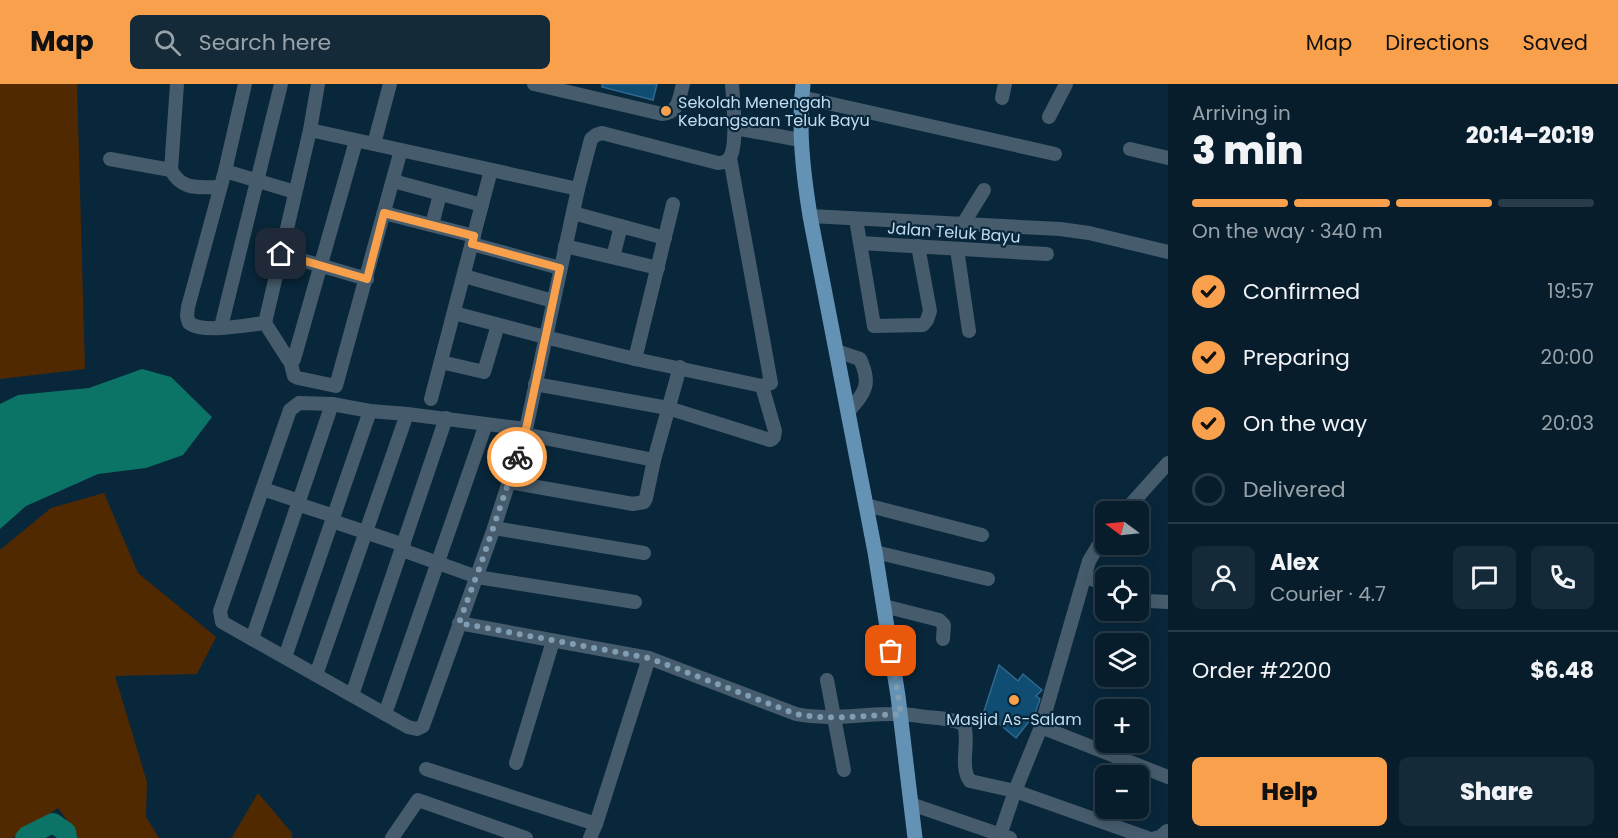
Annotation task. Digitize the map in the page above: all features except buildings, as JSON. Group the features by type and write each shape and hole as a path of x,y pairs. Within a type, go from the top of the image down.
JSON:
{"main road":[{"path":"802,91 800,140 804,180 875,552 901,714 915,838"}],"street":[{"path":"177,84 171,170 175,178 189,186 220,187"},
{"path":"245,84 187,316 189,323 197,327 265,323"},
{"path":"221,327 281,84"},
{"path":"318,84 310,130 265,323 290,360 294,376 298,378 336,386 401,150"},
{"path":"374,144 390,84"},
{"path":"534,84 662,114 674,110 678,104 683,84"},
{"path":"454,314 545,338 762,386 771,382 730,158 735,128 732,84"},
{"path":"1002,98 1005,84"},
{"path":"1048,117 1066,84"},
{"path":"802,91 1055,154"},
{"path":"735,128 800,140"},
{"path":"310,130 578,189"},
{"path":"654,460 525,431 486,424 370,411 332,404 299,403 290,410 220,611 222,622 408,727 417,729 423,726 494,528 525,431 591,139 602,133 718,163 725,163 730,158"},
{"path":"290,360 296,355 356,141"},
{"path":"1130,149 1168,158"},
{"path":"110,159 171,170"},
{"path":"431,399 491,170"},
{"path":"225,171 295,192"},
{"path":"393,181 482,204"},
{"path":"963,224 984,190"},
{"path":"432,225 440,194"},
{"path":"635,358 673,204"},
{"path":"384,213 432,225 560,268"},
{"path":"573,213 665,238"},
{"path":"810,216 1060,229 1089,233 1168,252"},
{"path":"856,219 874,326 923,325 927,320 930,311 918,246"},
{"path":"613,257 621,226"},
{"name":"Jalan Teluk Bayu","path":"860,243 1047,254"},
{"path":"565,246 658,268"},
{"path":"957,249 969,331"},
{"path":"281,254 367,279"},
{"path":"464,276 553,301"},
{"path":"441,362 484,372 498,325"},
{"path":"836,351 860,360 866,383 863,394 848,412"},
{"path":"508,482 639,504 644,502 680,368"},
{"path":"535,384 668,408 772,439 775,431 762,386"},
{"path":"252,639 332,404"},
{"path":"285,657 370,411"},
{"path":"316,675 407,414"},
{"path":"352,695 446,418"},
{"path":"385,714 486,424"},
{"path":"1134,501 1168,463"},
{"path":"263,489 298,502 438,564 477,577 636,602"},
{"path":"866,505 982,535"},
{"path":"494,528 644,553"},
{"path":"911,804 1005,836 1015,791 1041,727 1085,576 1095,550"},
{"path":"875,552 988,579"},
{"path":"1085,576 1095,580"},
{"path":"1149,601 1168,602"},
{"path":"884,606 939,620 944,625 943,639"},
{"path":"459,623 649,658 796,714 833,717 901,714 948,719 964,724 966,769 970,781 1015,791 1148,838"},
{"path":"516,763 553,641"},
{"path":"590,838 649,658"},
{"path":"827,680 844,770"},
{"path":"1041,727 1168,777"},
{"path":"426,769 596,824"},
{"path":"392,838 418,800 526,838"}],"shaded area":[{"path":"0,84 77,84 85,369 0,379"},
{"path":"142,369 171,377 212,417 183,455 146,468 98,474 26,506 0,529 0,404 18,395 89,388"},
{"path":"104,493 138,573 216,637 197,674 115,676 147,782 146,817 159,838 77,838 75,831 58,808 12,838 0,838 0,550 51,508"},
{"path":"258,793 292,833 292,838 229,838 232,837"}],"waterway":[{"path":"25,838 53,823 66,832 67,838"}],"way so far":[{"path":"517,457 459,623 649,658 796,714 807,716 901,714 891,651"}],"place":[{"name":"Sekolah Menengah Kebangsaan Teluk Bayu","path":"666,111"},
{"name":"Masjid As-Salam","path":"1014,700"}],"route":[{"path":"281,254 367,279 384,213 474,236 472,244 560,268 526,429 517,457"}]}
